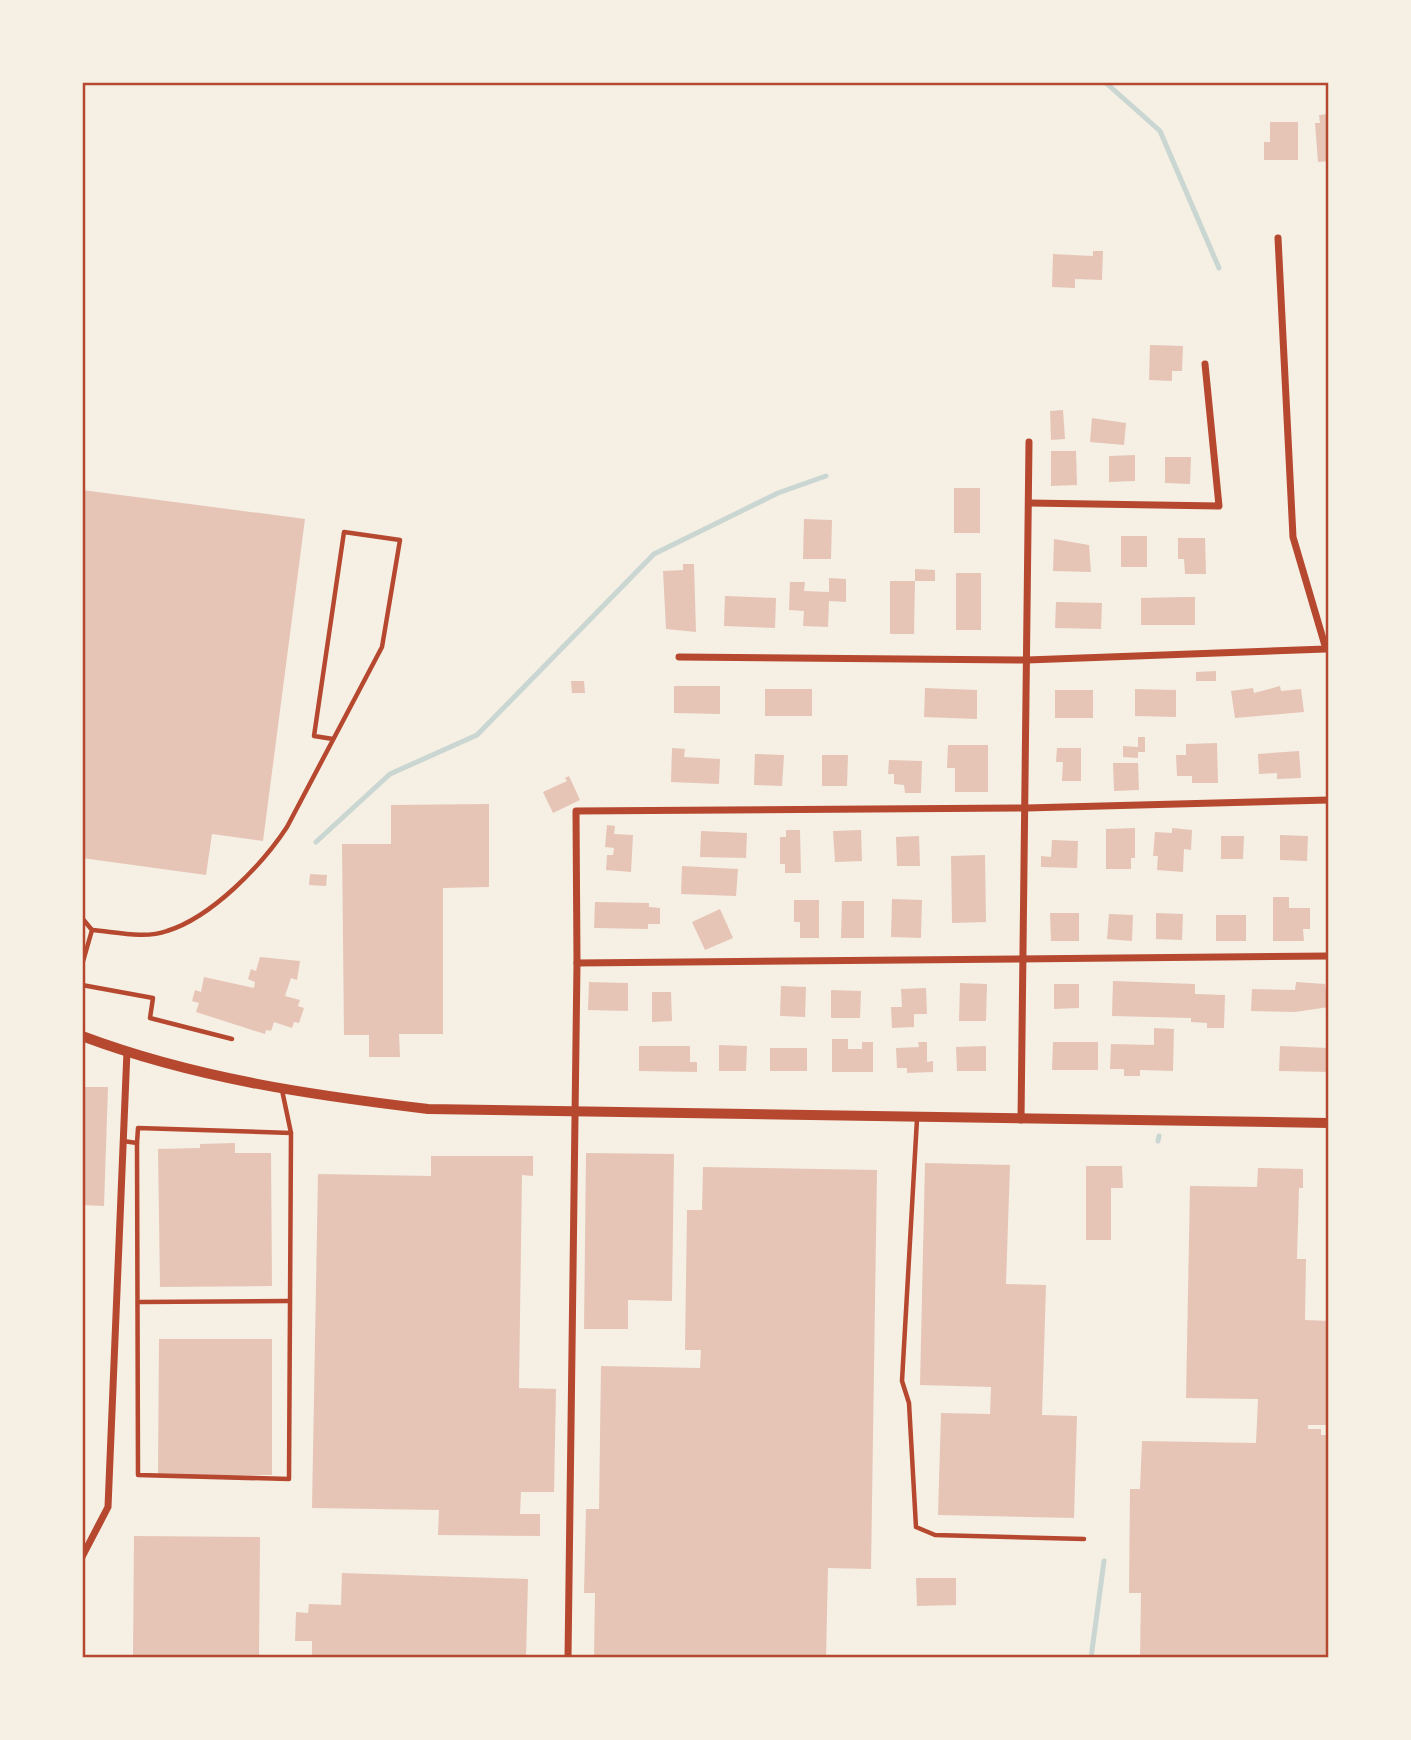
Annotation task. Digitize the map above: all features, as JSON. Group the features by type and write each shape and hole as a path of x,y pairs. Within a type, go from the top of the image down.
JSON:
{"main road":[{"path":"82,1036 192,1071 282,1089 428,1109 1329,1123"}],"street":[{"path":"679,657 1027,660 1326,649 1293,537 1278,238"},
{"path":"1029,503 1219,506 1205,364"},
{"path":"1021,1120 1029,442"},
{"path":"568,1658 577,963 576,811 1026,808 1329,800"},
{"path":"577,963 1329,956"},
{"path":"82,1557 108,1507 127,1051"}],"lane":[{"path":"82,918 92,930 150,934 168,931 215,902 243,879 275,845 333,739 382,647 400,540 344,532 314,736 333,739"},
{"path":"82,965 92,930"},
{"path":"82,985 153,998 150,1017 232,1039"},
{"path":"282,1089 291,1133 289,1479 138,1475 138,1128 291,1133"},
{"path":"917,1118 901,1381 909,1403 915,1527 935,1535 1084,1539"},
{"path":"123,1141 137,1143"},
{"path":"140,1302 288,1301"}],"building":[{"path":"1329,114 1329,161 1318,162 1315,123 1320,123 1319,115"},
{"path":"1270,122 1298,122 1298,160 1264,160 1264,142 1270,142"},
{"path":"1093,251 1103,251 1102,280 1075,279 1075,288 1052,287 1053,254 1093,256"},
{"path":"1150,345 1183,346 1182,371 1172,371 1172,381 1149,380"},
{"path":"1063,410 1065,439 1051,440 1050,411"},
{"path":"1092,418 1126,423 1124,445 1090,442"},
{"path":"1051,451 1076,451 1077,485 1051,486"},
{"path":"1135,455 1135,481 1109,482 1109,456"},
{"path":"1165,457 1191,457 1190,484 1165,483"},
{"path":"954,488 980,488 980,533 954,533"},
{"path":"82,490 305,519 263,841 212,834 206,875 82,858"},
{"path":"804,519 832,520 831,559 803,559"},
{"path":"1121,536 1147,536 1147,567 1121,567"},
{"path":"1178,538 1205,538 1206,574 1185,574 1184,559 1178,559"},
{"path":"1054,539 1089,545 1091,572 1053,571"},
{"path":"683,564 694,564 696,632 666,629 663,571 683,570"},
{"path":"915,569 935,570 935,581 915,581"},
{"path":"956,573 981,573 981,630 956,630"},
{"path":"829,578 846,579 846,602 829,601 828,627 803,626 804,611 789,610 790,582 805,582 804,591 829,592"},
{"path":"890,581 915,581 914,634 890,634"},
{"path":"725,596 776,598 775,628 724,626"},
{"path":"1195,597 1195,625 1141,625 1141,598"},
{"path":"1056,602 1102,603 1101,629 1055,628"},
{"path":"1216,671 1216,681 1196,681 1196,672"},
{"path":"571,681 584,681 585,693 572,693"},
{"path":"674,686 720,686 720,714 674,713"},
{"path":"1280,686 1281,691 1301,689 1304,712 1235,718 1231,691 1253,688 1254,693"},
{"path":"925,688 977,690 977,719 924,717"},
{"path":"765,689 812,689 812,716 765,716"},
{"path":"1135,689 1176,690 1176,717 1135,716"},
{"path":"1055,690 1093,690 1093,718 1055,718"},
{"path":"1138,737 1145,737 1145,752 1138,752 1138,758 1123,757 1123,746 1138,747"},
{"path":"1217,743 1218,783 1192,783 1192,776 1177,776 1176,755 1186,755 1186,744"},
{"path":"948,745 988,745 988,792 955,792 955,768 947,768"},
{"path":"672,748 685,749 684,757 720,759 719,784 671,782"},
{"path":"1057,748 1081,748 1081,781 1062,781 1063,762 1056,762"},
{"path":"1299,751 1301,778 1277,779 1277,773 1259,774 1258,754"},
{"path":"755,754 784,755 782,786 754,785"},
{"path":"822,755 848,755 847,786 822,786"},
{"path":"889,760 922,761 921,793 905,793 904,785 894,784 894,774 888,774"},
{"path":"1113,763 1138,763 1139,790 1114,791"},
{"path":"569,776 580,800 553,813 543,792 567,781 565,778"},
{"path":"489,804 489,887 443,888 443,1034 399,1034 400,1057 369,1057 369,1035 344,1035 342,844 391,844 391,805"},
{"path":"607,825 615,826 614,834 633,835 631,872 606,870 607,855 613,855 614,848 605,847"},
{"path":"1135,828 1135,858 1131,858 1131,869 1106,869 1106,829"},
{"path":"1172,828 1192,830 1191,850 1184,849 1183,872 1157,870 1158,856 1153,856 1155,832 1172,833"},
{"path":"786,830 800,830 801,873 785,873 785,864 780,864 780,837 786,837"},
{"path":"861,830 862,861 835,862 833,831"},
{"path":"701,831 747,833 746,858 700,857"},
{"path":"1280,835 1308,836 1307,861 1280,860"},
{"path":"919,836 920,866 897,866 896,837"},
{"path":"1221,836 1244,836 1243,859 1221,859"},
{"path":"1052,840 1078,841 1077,868 1041,867 1041,856 1051,857"},
{"path":"985,855 986,922 952,923 951,856"},
{"path":"682,866 738,869 736,896 681,894"},
{"path":"310,874 327,875 326,886 309,885"},
{"path":"1273,897 1289,897 1289,908 1310,908 1310,929 1303,929 1304,941 1273,941"},
{"path":"892,899 922,900 921,938 891,937"},
{"path":"794,900 819,900 819,938 800,938 800,922 794,922"},
{"path":"842,901 864,901 864,938 841,938"},
{"path":"595,902 649,903 649,907 660,908 660,924 648,924 648,929 594,928"},
{"path":"720,909 733,938 705,950 692,922"},
{"path":"1050,913 1079,913 1079,941 1051,941"},
{"path":"1156,913 1183,914 1182,940 1156,939"},
{"path":"1109,914 1133,915 1132,941 1107,939"},
{"path":"1216,915 1246,915 1246,941 1216,941"},
{"path":"260,957 300,961 297,980 291,978 285,996 300,1000 298,1006 304,1008 299,1023 294,1022 292,1028 274,1022 271,1031 266,1030 265,1034 196,1012 199,1003 192,1001 195,990 201,992 204,977 254,988 255,982 248,979 251,969 256,971"},
{"path":"1113,981 1195,984 1195,994 1225,995 1224,1028 1207,1028 1207,1023 1191,1022 1191,1018 1112,1016"},
{"path":"589,982 628,983 628,1011 588,1010"},
{"path":"1296,982 1325,984 1329,1007 1295,1012 1251,1011 1252,989 1295,990"},
{"path":"960,983 987,984 986,1021 959,1021"},
{"path":"1054,984 1079,984 1079,1008 1054,1009"},
{"path":"781,986 806,987 805,1017 780,1016"},
{"path":"926,988 927,1014 914,1014 914,1027 892,1028 891,1007 902,1007 901,989"},
{"path":"831,990 861,991 860,1018 831,1018"},
{"path":"652,992 671,992 672,1021 652,1022"},
{"path":"1154,1028 1174,1029 1173,1071 1140,1070 1140,1076 1124,1076 1124,1069 1110,1069 1111,1044 1154,1045"},
{"path":"832,1039 848,1039 848,1049 862,1049 862,1042 873,1042 873,1072 832,1072"},
{"path":"918,1042 927,1042 927,1062 933,1061 933,1072 907,1073 907,1068 897,1068 896,1048 919,1047"},
{"path":"1053,1042 1098,1042 1098,1070 1052,1070"},
{"path":"719,1045 747,1046 746,1071 719,1071"},
{"path":"639,1046 690,1046 690,1062 697,1062 697,1072 639,1071"},
{"path":"986,1046 986,1071 957,1071 956,1047"},
{"path":"1280,1046 1329,1048 1329,1072 1279,1071"},
{"path":"770,1048 807,1048 807,1071 770,1071"},
{"path":"82,1087 108,1087 104,1206 82,1205"},
{"path":"235,1143 235,1153 271,1153 272,1286 160,1287 158,1149 200,1148 200,1144"},
{"path":"586,1153 674,1154 672,1301 628,1300 628,1329 584,1329"},
{"path":"431,1156 533,1156 533,1176 522,1175 519,1388 556,1389 554,1492 521,1492 520,1514 540,1514 540,1536 438,1535 439,1510 312,1508 318,1174 431,1176"},
{"path":"925,1163 1010,1165 1006,1284 1046,1285 1042,1415 1077,1416 1074,1518 938,1515 941,1413 990,1414 991,1387 920,1385"},
{"path":"1086,1166 1122,1166 1123,1188 1111,1188 1111,1240 1086,1240"},
{"path":"703,1167 877,1170 871,1569 828,1568 826,1658 594,1658 595,1593 584,1593 586,1509 599,1509 601,1366 700,1368 701,1350 685,1350 687,1210 702,1210"},
{"path":"1258,1168 1303,1169 1303,1188 1299,1188 1297,1259 1306,1259 1305,1320 1329,1321 1329,1425 1308,1425 1308,1429 1321,1429 1321,1435 1329,1435 1329,1658 1140,1658 1141,1593 1129,1593 1130,1489 1140,1489 1142,1441 1256,1443 1258,1399 1186,1398 1190,1186 1257,1187"},
{"path":"159,1339 272,1339 272,1475 158,1475"},
{"path":"134,1536 260,1537 259,1658 133,1658"},
{"path":"342,1573 528,1579 526,1658 312,1658 312,1641 295,1641 296,1612 308,1613 309,1604 341,1605"},
{"path":"916,1578 956,1578 956,1605 917,1606"}],"waterway":[{"path":"1105,82 1160,131 1219,268"},
{"path":"316,842 390,774 477,735 654,554 778,493 826,476"},
{"path":"1158,1141 1159,1136"},
{"path":"1091,1658 1104,1561"}]}
